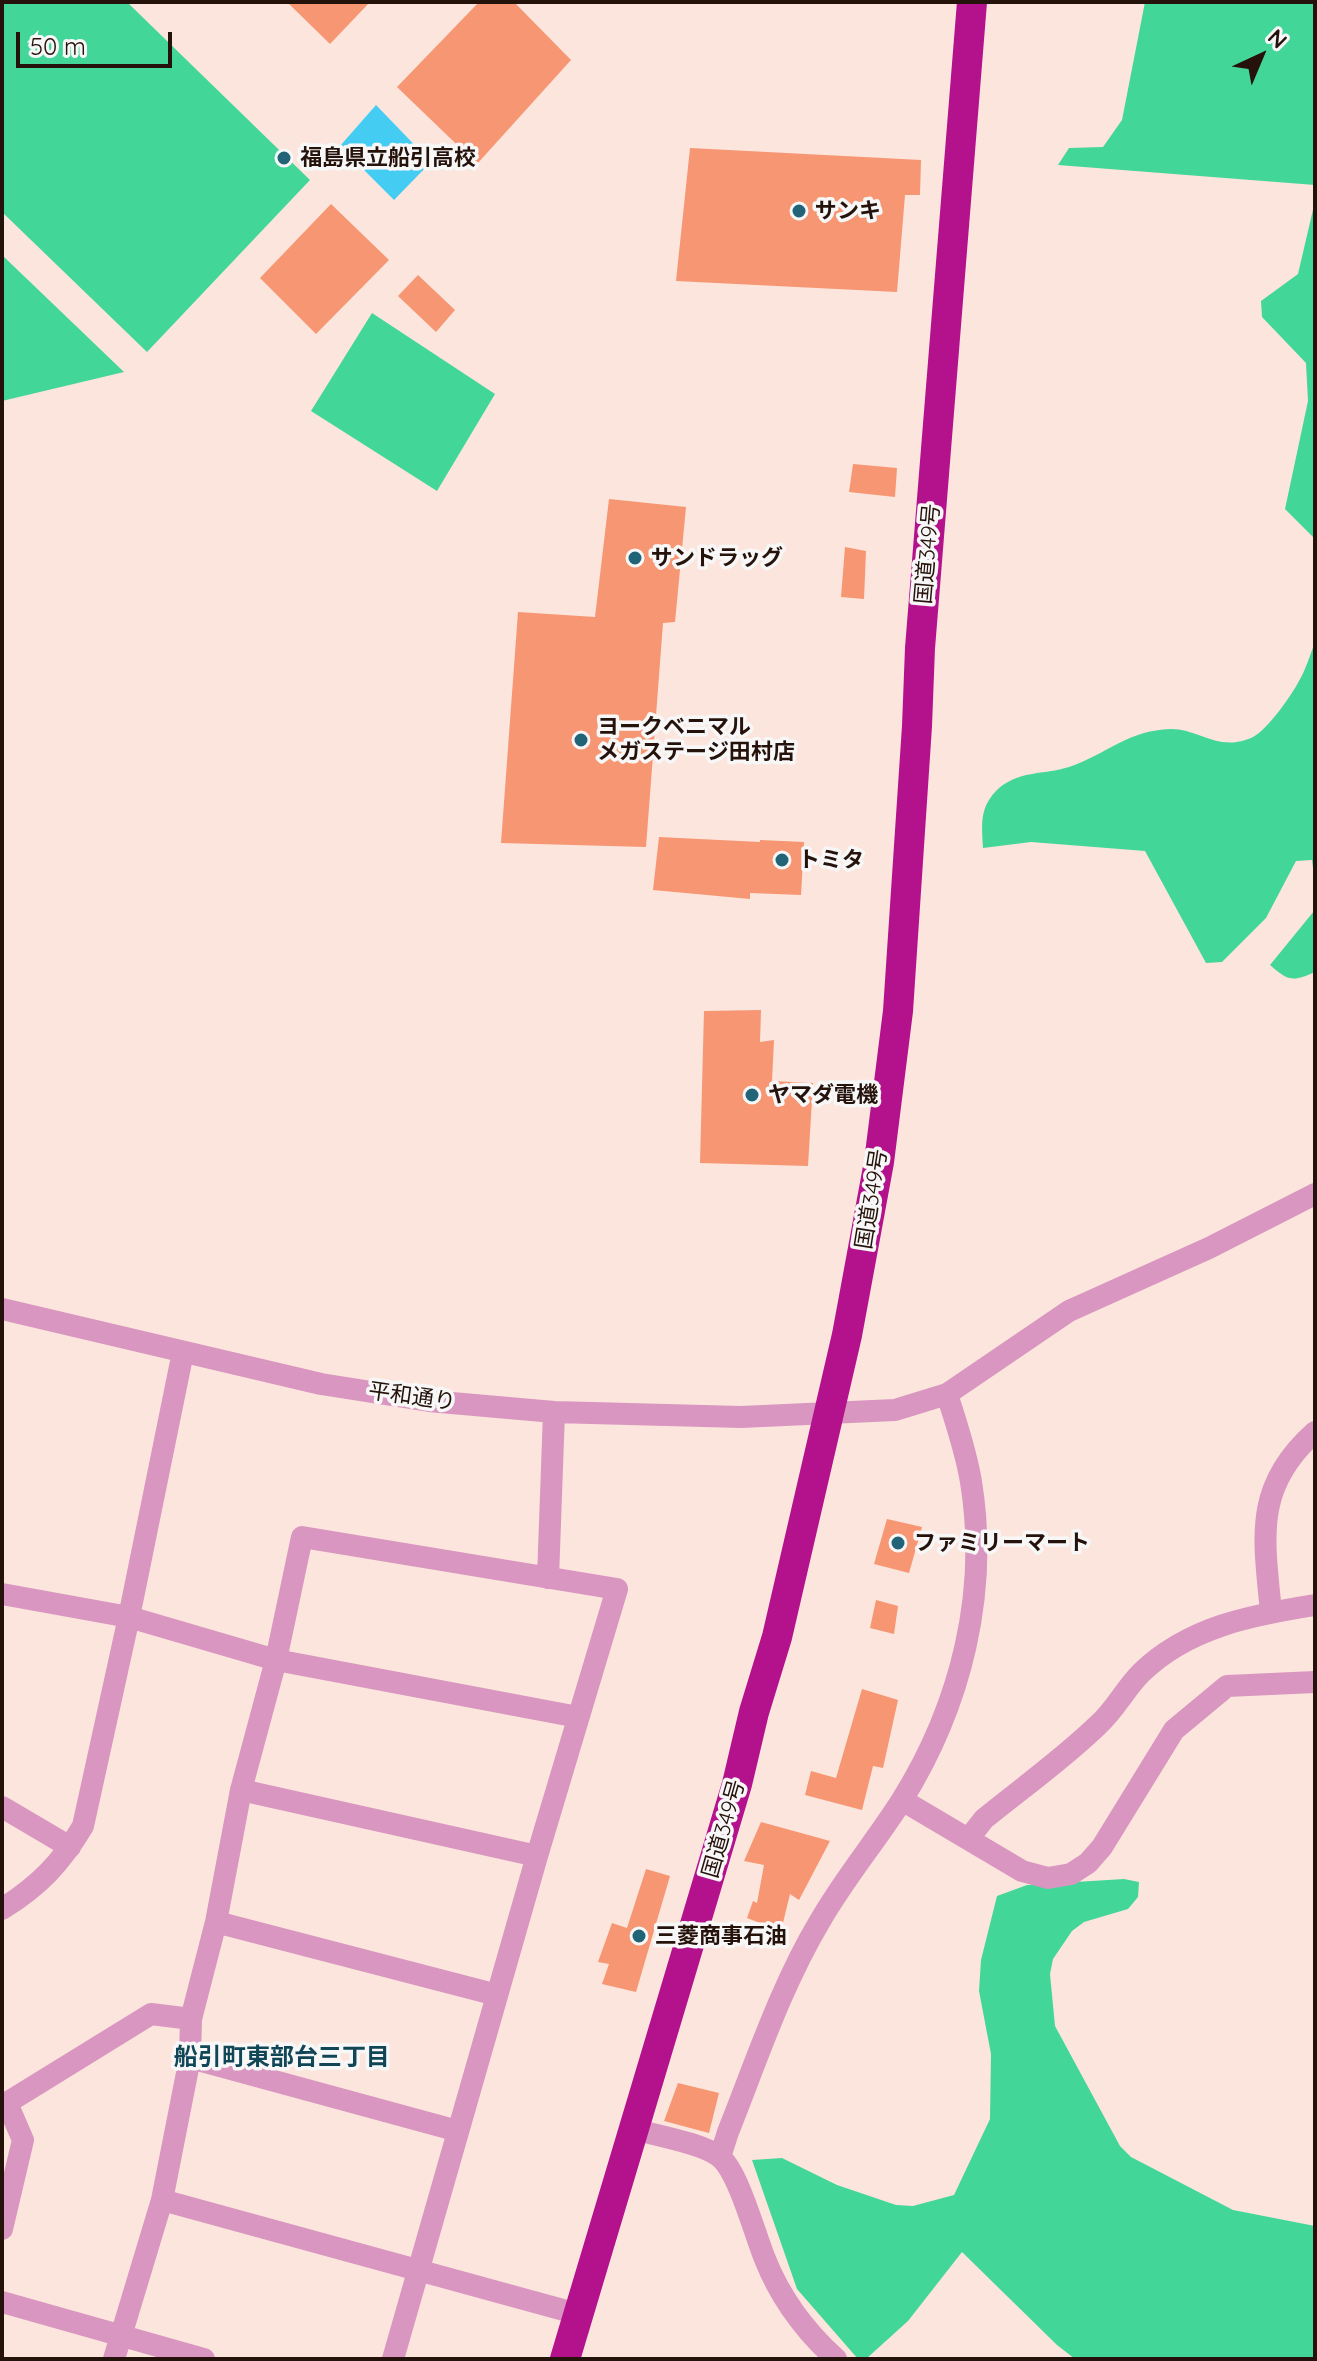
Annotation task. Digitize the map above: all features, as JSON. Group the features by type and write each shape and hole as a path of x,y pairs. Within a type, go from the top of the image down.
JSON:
{"highway":[{"name":"国道349号","path":"565,2359 737,1784 754,1712 777,1637 830,1413 879,1162 898,1011 920,648 972,2"}],"street":[{"name":"平和通り","path":"2,1309 321,1384 429,1401 554,1412 741,1417 895,1410 947,1394 1069,1311 1209,1248 1315,1194"},
{"path":"2,1909 29,1892 50,1872 83,1826 183,1352"},
{"path":"720,2157 790,1979 820,1921 902,1800 944,1719 963,1665 974,1608 976,1528 963,1442 947,1394"},
{"path":"548,1578 554,1412"},
{"path":"1271,1612 1264,1526 1270,1495 1282,1469 1300,1445 1315,1432"},
{"path":"114,2359 162,2200 190,2058 191,2019 216,1922 241,1790 276,1660 302,1537 617,1589 393,2359"},
{"path":"2,1594 129,1617 276,1660 578,1717"},
{"path":"969,1838 984,1819 1100,1724 1140,1674 1170,1649 1206,1631 1254,1615 1315,1605"},
{"path":"902,1800 1022,1871 1048,1878 1071,1874 1088,1863 1102,1847 1174,1730 1227,1686 1315,1682"},
{"path":"241,1790 537,1856"},
{"path":"2,1807 70,1847"},
{"path":"216,1922 497,1995"},
{"path":"2,2229 23,2140 5,2105 151,2014 191,2019"},
{"path":"190,2058 458,2131"},
{"path":"633,2129 701,2148 720,2157 732,2173 766,2264 786,2299 811,2336 836,2359"},
{"path":"162,2200 578,2314"},
{"path":"2,2302 204,2359"}],"green space":[{"path":"2,2 127,2 310,180 147,352 2,212"},
{"path":"1145,2 1315,2 1315,185 1058,165 1069,148 1103,147 1122,120"},
{"path":"1315,201 1315,539 1285,509 1308,401 1306,363 1262,317 1261,301 1298,274"},
{"path":"2,255 124,372 2,401"},
{"path":"372,313 495,394 437,491 311,411"},
{"path":"1315,642 1315,884 1312,860 1296,861 1266,918 1222,962 1206,963 1145,851 1031,842 983,848 983,818 987,804 996,791 1013,780 1069,767 1130,738 1156,730 1181,730 1220,742 1253,737 1272,720 1291,695"},
{"path":"1315,903 1315,972 1296,978 1286,977 1270,965 1314,911"},
{"path":"1124,1879 1139,1882 1138,1897 1128,1909 1084,1922 1072,1931 1053,1959 1050,1974 1055,2026 1120,2146 1131,2157 1233,2210 1315,2226 1315,2359 1075,2359 962,2252 908,2321 866,2359 858,2359 797,2289 752,2160 782,2158 837,2185 896,2205 913,2206 954,2195 990,2119 991,2054 979,1991 981,1960 997,1896 1027,1885"}],"water":[{"path":"376,105 431,162 394,200 340,146"}],"building":[{"path":"287,2 370,2 330,44"},
{"path":"479,2 514,2 571,60 477,164 397,87"},
{"path":"690,148 921,160 920,195 905,195 897,292 676,281"},
{"path":"331,204 389,260 316,334 260,278"},
{"path":"418,275 455,310 436,332 398,296"},
{"path":"853,464 897,468 895,497 849,492"},
{"name":"ヨークベニマル メガステージ田村店","path":"609,499 686,507 675,622 663,623 646,847 501,843 518,612 595,617"},
{"path":"845,547 866,551 864,599 841,597"},
{"path":"659,837 804,842 801,895 750,893 750,899 653,890"},
{"path":"761,1010 760,1042 774,1040 772,1081 813,1083 808,1166 700,1163 704,1011"},
{"path":"887,1519 922,1527 909,1573 874,1564"},
{"path":"876,1600 898,1606 894,1634 870,1628"},
{"path":"862,1689 898,1700 883,1768 873,1766 862,1810 805,1795 811,1771 836,1778"},
{"path":"761,1822 830,1841 799,1900 790,1894 781,1931 747,1918 753,1901 757,1903 764,1865 744,1861"},
{"path":"646,1869 670,1876 636,1992 602,1984 609,1964 598,1962 612,1923 627,1928"},
{"path":"678,2083 719,2093 709,2133 664,2121"}],"place":[{"name":"福島県立船引高校","path":"284,158"},
{"name":"サンキ","path":"799,211"},
{"name":"サンドラッグ","path":"635,558"},
{"name":"ヨークベニマル メガステージ田村店","path":"581,740"},
{"name":"トミタ","path":"782,860"},
{"name":"ヤマダ電機","path":"752,1095"},
{"name":"ファミリーマート","path":"898,1543"},
{"name":"三菱商事石油","path":"639,1936"}],"district":[{"name":"船引町東部台三丁目","path":"282,2058"}]}
